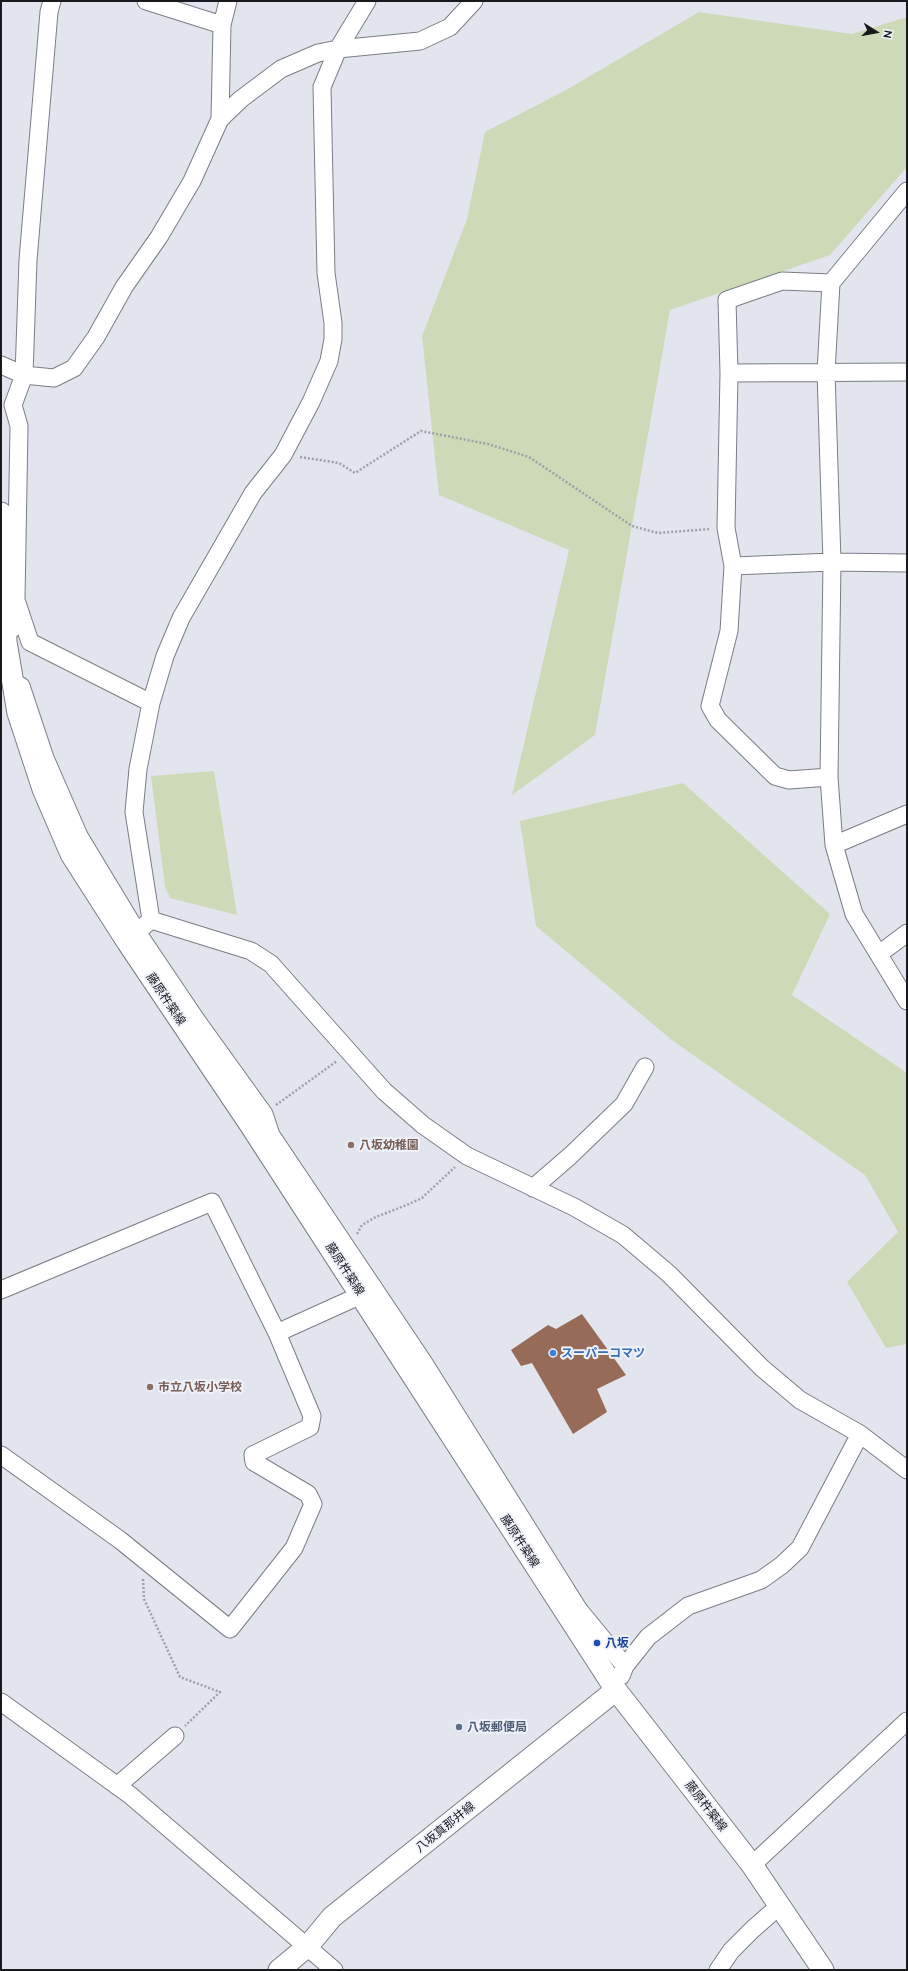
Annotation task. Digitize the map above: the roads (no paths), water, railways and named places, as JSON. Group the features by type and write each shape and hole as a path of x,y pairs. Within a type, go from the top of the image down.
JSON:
{"main road":[{"name":"藤原杵築線","path":"1,513 6,642 18,713 43,789 71,854 132,937 251,1126 616,1690 752,1865 778,1907 823,1970"},
{"name":"八坂真那井線","path":"279,1970 308,1946 332,1917 616,1690"}],"street":[{"path":"52,1 49,12 28,260 24,374 13,405 18,426 16,599 11,634 20,685 45,758 79,836 132,937 197,1021 264,1114 271,1135 424,1363 579,1610 625,1666"},
{"path":"146,1 222,26"},
{"path":"220,119 222,26 228,1"},
{"path":"151,920 134,812 138,768 151,702 164,656 181,618 252,493 284,455 311,402 328,361 333,339 333,323 326,273 322,87 338,49 367,1"},
{"path":"1,365 24,374 54,378 74,368 96,337 124,287 159,237 192,181 220,119 241,99 281,69 318,53 338,49 420,41 450,27 474,1"},
{"path":"907,191 831,283 826,372 832,562 829,777 834,845 854,914 907,1001"},
{"path":"829,777 790,780 775,776 718,720 710,706 729,631 733,566 726,528 729,373 727,300 782,281 831,283"},
{"path":"729,373 907,372"},
{"path":"733,566 832,562 907,563"},
{"path":"16,599 30,642 151,702"},
{"path":"834,845 907,814"},
{"path":"132,937 151,920"},
{"path":"151,920 251,951 271,964 384,1091 423,1124 467,1156 574,1207 623,1235 669,1274 762,1368 800,1400 860,1434 907,1470"},
{"path":"879,954 907,932"},
{"path":"533,1188 570,1156 624,1104 645,1067"},
{"path":"1,1290 212,1202 277,1333 312,1416 310,1427 253,1455 254,1462 308,1494 313,1504 294,1548 230,1629 120,1540 1,1455"},
{"path":"277,1333 361,1295"},
{"path":"616,1690 625,1666 648,1637 688,1606 761,1580 782,1565 800,1548 860,1434"},
{"path":"1,1702 117,1786 308,1946 334,1970"},
{"path":"752,1865 907,1721"},
{"path":"117,1786 175,1736"},
{"path":"718,1970 731,1951 753,1928 778,1907"}],"place":[{"name":"八坂幼稚園","path":"351,1145"},
{"name":"スーパーコマツ","path":"553,1353"},
{"name":"市立八坂小学校","path":"150,1387"},
{"name":"八坂","path":"597,1643"},
{"name":"八坂郵便局","path":"459,1727"}]}
